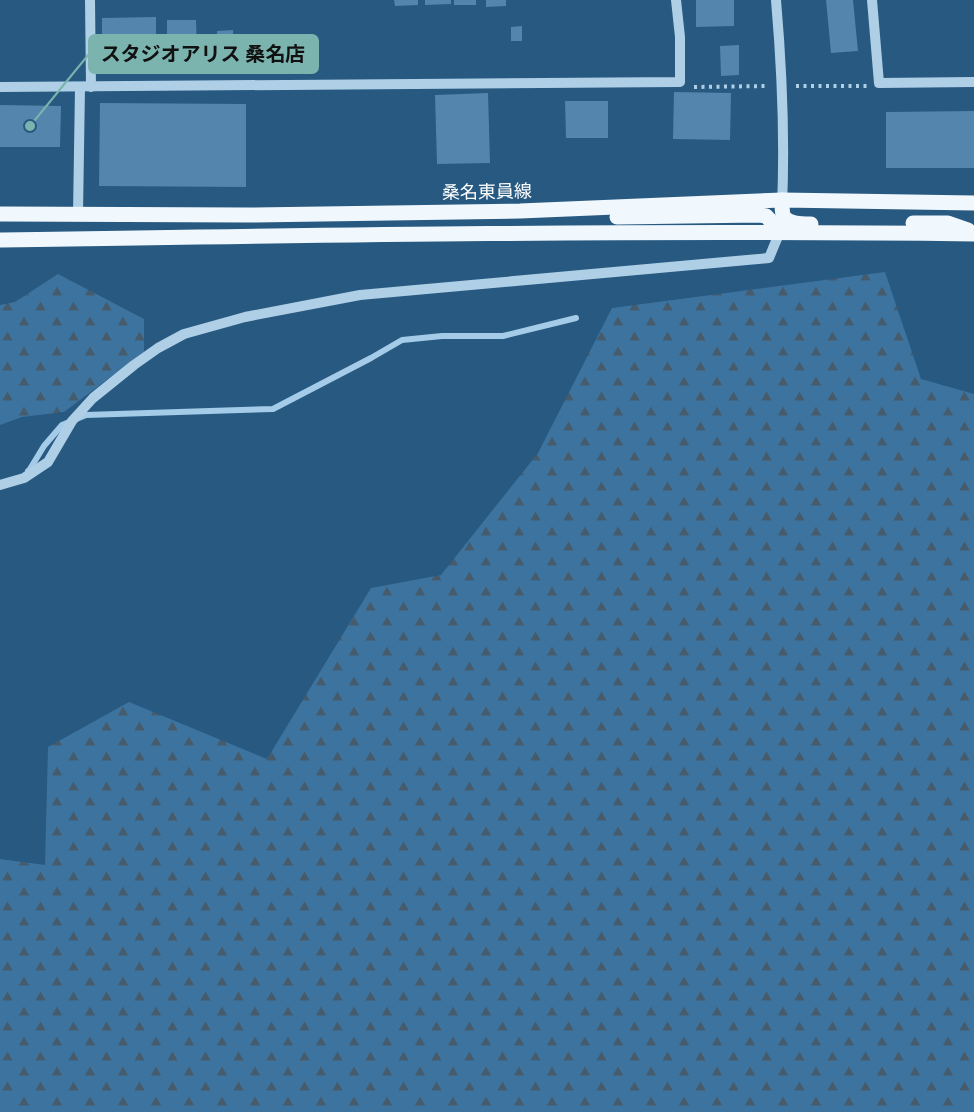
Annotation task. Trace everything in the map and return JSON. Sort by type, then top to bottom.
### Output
[{"type":"main road","name":"桑名東員線","points":[[0,214],[248,215],[520,211],[782,200],[974,203]]},
{"type":"main road","points":[[782,200],[783,215],[788,220],[799,224],[948,223],[974,233]]},
{"type":"main road","points":[[520,211],[576,218],[759,215],[766,216],[781,232]]},
{"type":"main road","points":[[0,240],[390,234],[974,233]]},
{"type":"street","points":[[78,214],[90,0]]},
{"type":"street","points":[[0,87],[680,82],[680,37],[676,0]]},
{"type":"street","points":[[0,485],[24,478],[48,462],[72,421],[93,398],[158,348],[184,334],[245,317],[360,295],[769,258],[781,232],[782,200],[782,95],[776,0]]},
{"type":"street","points":[[872,0],[879,83],[974,82]]},
{"type":"green space","points":[[885,272],[921,379],[974,394],[974,1112],[0,1112],[0,859],[45,865],[48,747],[129,702],[267,759],[371,588],[441,575],[538,453],[612,308]]},
{"type":"green space","points":[[58,274],[144,319],[144,352],[64,412],[22,417],[0,425],[0,305],[15,302]]},
{"type":"building","points":[[394,0],[418,0],[418,5],[395,6]]},
{"type":"building","points":[[425,0],[451,0],[451,4],[425,5]]},
{"type":"building","points":[[454,0],[476,0],[476,5],[454,5]]},
{"type":"building","points":[[486,0],[506,0],[506,6],[486,7]]},
{"type":"building","points":[[696,0],[734,0],[734,26],[696,27]]},
{"type":"building","points":[[826,0],[853,0],[858,51],[831,53]]},
{"type":"building","points":[[156,17],[156,56],[102,56],[102,18]]},
{"type":"building","points":[[167,20],[196,20],[197,51],[167,51]]},
{"type":"building","points":[[522,26],[522,41],[511,41],[511,27]]},
{"type":"building","points":[[233,30],[233,45],[217,45],[217,31]]},
{"type":"building","points":[[739,45],[739,75],[721,76],[720,46]]},
{"type":"building","points":[[674,92],[731,93],[730,140],[673,139]]},
{"type":"building","points":[[488,93],[490,163],[437,164],[435,95]]},
{"type":"building","points":[[565,101],[608,101],[608,138],[566,138]]},
{"type":"building","points":[[100,103],[246,104],[246,187],[99,186]]},
{"type":"building","points":[[0,105],[61,106],[60,147],[0,147]]},
{"type":"building","points":[[974,111],[974,168],[886,168],[886,112]]},
{"type":"waterway","points":[[28,471],[44,446],[62,425],[86,415],[273,409],[402,340],[442,336],[503,336],[576,318]]},
{"type":"place","name":"スタジオアリス 桑名店","points":[[30,126]]}]
